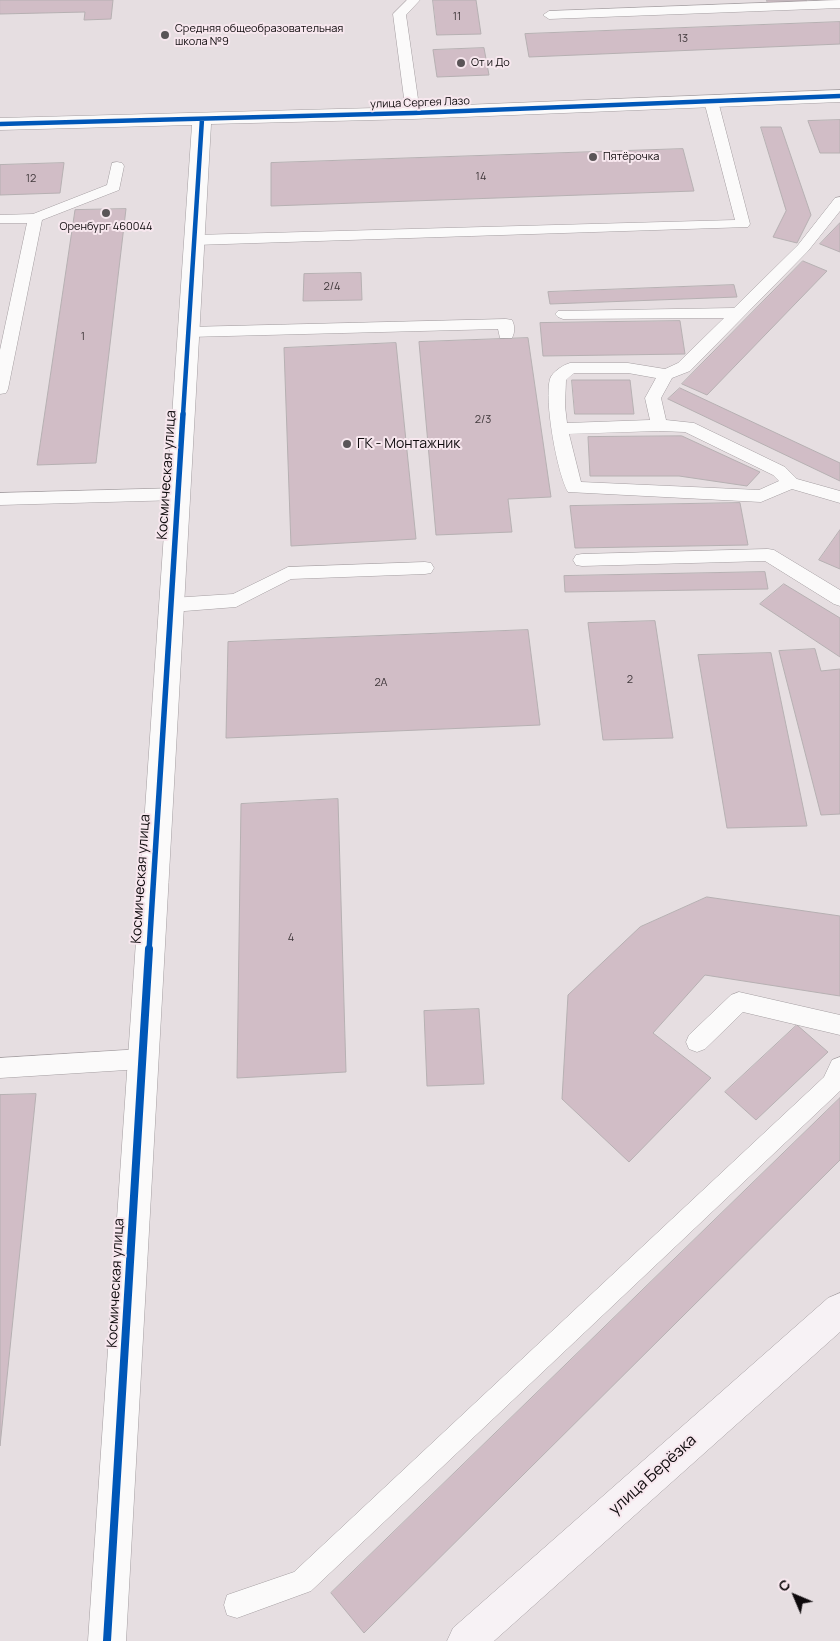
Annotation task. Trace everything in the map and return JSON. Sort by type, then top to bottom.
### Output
[{"type":"main road","name":"улица Берёзка","points":[[466,1641],[840,1310]]},
{"type":"street","name":"улица Сергея Лазо","points":[[0,124],[413,113],[840,96]]},
{"type":"street","name":"Космическая улица","points":[[107,1641],[202,119]]},
{"type":"lane","points":[[413,113],[399,14],[414,0]]},
{"type":"lane","points":[[549,15],[719,4],[840,4]]},
{"type":"lane","points":[[195,240],[743,224],[711,101]]},
{"type":"lane","points":[[0,219],[35,218],[114,186],[117,166]]},
{"type":"lane","points":[[791,483],[761,496],[574,488],[559,429],[556,393],[558,378],[570,368],[628,368],[666,374],[684,366],[803,248],[840,201]]},
{"type":"lane","points":[[0,389],[35,218]]},
{"type":"lane","points":[[563,314],[738,313]]},
{"type":"lane","points":[[189,332],[506,324],[506,334]]},
{"type":"lane","points":[[659,425],[653,398],[666,374]]},
{"type":"lane","points":[[559,429],[659,425],[688,427],[779,471],[791,483],[840,497]]},
{"type":"lane","points":[[0,499],[179,494]]},
{"type":"lane","points":[[582,560],[768,555],[840,599]]},
{"type":"lane","points":[[172,605],[236,600],[288,573],[425,568]]},
{"type":"lane","points":[[697,1042],[739,1002],[840,1025]]},
{"type":"lane","points":[[0,1068],[142,1059]]},
{"type":"lane","points":[[237,1604],[302,1582],[832,1084],[840,1067]]},
{"type":"building","points":[[0,0],[113,0],[111,19],[84,20],[85,12],[0,14]]},
{"type":"building","points":[[433,0],[476,0],[481,34],[437,35]]},
{"type":"building","points":[[767,0],[806,0],[807,3],[768,4]]},
{"type":"building","points":[[840,22],[840,44],[529,57],[525,34]]},
{"type":"building","name":"От и До","points":[[484,48],[489,75],[437,77],[433,50]]},
{"type":"building","points":[[840,120],[840,153],[820,153],[808,121]]},
{"type":"building","points":[[761,127],[781,127],[811,215],[797,243],[773,237],[786,211]]},
{"type":"building","points":[[683,149],[694,191],[271,206],[271,163]]},
{"type":"building","points":[[64,163],[60,193],[0,195],[0,165]]},
{"type":"building","points":[[126,209],[96,463],[37,465],[75,210]]},
{"type":"building","points":[[840,223],[840,252],[820,244]]},
{"type":"building","points":[[803,261],[827,271],[707,395],[682,384]]},
{"type":"building","points":[[361,273],[362,300],[303,301],[304,274]]},
{"type":"building","points":[[734,285],[737,297],[550,304],[548,292]]},
{"type":"building","points":[[680,321],[685,354],[543,356],[540,323]]},
{"type":"building","points":[[528,338],[551,497],[508,499],[512,532],[436,535],[419,342]]},
{"type":"building","name":"ГК - Монтажник","points":[[396,343],[416,539],[291,546],[284,348]]},
{"type":"building","points":[[572,380],[630,380],[634,414],[575,414]]},
{"type":"building","points":[[680,388],[840,463],[840,481],[668,399]]},
{"type":"building","points":[[682,436],[760,472],[747,486],[679,476],[590,476],[588,437]]},
{"type":"building","points":[[740,503],[748,545],[575,548],[570,506]]},
{"type":"building","points":[[840,530],[840,569],[819,560]]},
{"type":"building","points":[[765,572],[768,589],[565,592],[564,576]]},
{"type":"building","points":[[784,584],[840,618],[840,657],[760,604]]},
{"type":"building","points":[[655,621],[673,738],[603,740],[588,623]]},
{"type":"building","points":[[528,630],[540,725],[226,738],[228,642]]},
{"type":"building","points":[[815,649],[821,671],[840,669],[840,814],[821,815],[779,651]]},
{"type":"building","points":[[771,653],[807,826],[727,828],[698,655]]},
{"type":"building","points":[[338,799],[346,1072],[237,1078],[241,804]]},
{"type":"building","points":[[707,897],[840,916],[840,996],[705,975],[653,1033],[711,1078],[629,1162],[562,1099],[568,995],[640,927]]},
{"type":"building","points":[[479,1009],[484,1084],[427,1086],[424,1011]]},
{"type":"building","points":[[797,1025],[828,1052],[756,1120],[725,1092]]},
{"type":"building","points":[[36,1094],[0,1446],[0,1095]]},
{"type":"building","points":[[840,1098],[840,1160],[364,1633],[331,1593]]},
{"type":"cycle path","points":[[0,124],[413,113],[840,96]]},
{"type":"cycle path","points":[[107,1641],[202,119]]},
{"type":"place","name":"Средняя общеобразовательная школа №9","points":[[165,35]]},
{"type":"place","name":"От и До","points":[[461,63]]},
{"type":"place","name":"Пятёрочка","points":[[593,157]]},
{"type":"place","name":"Оренбург 460044","points":[[106,213]]},
{"type":"place","name":"ГК - Монтажник","points":[[347,444]]}]
